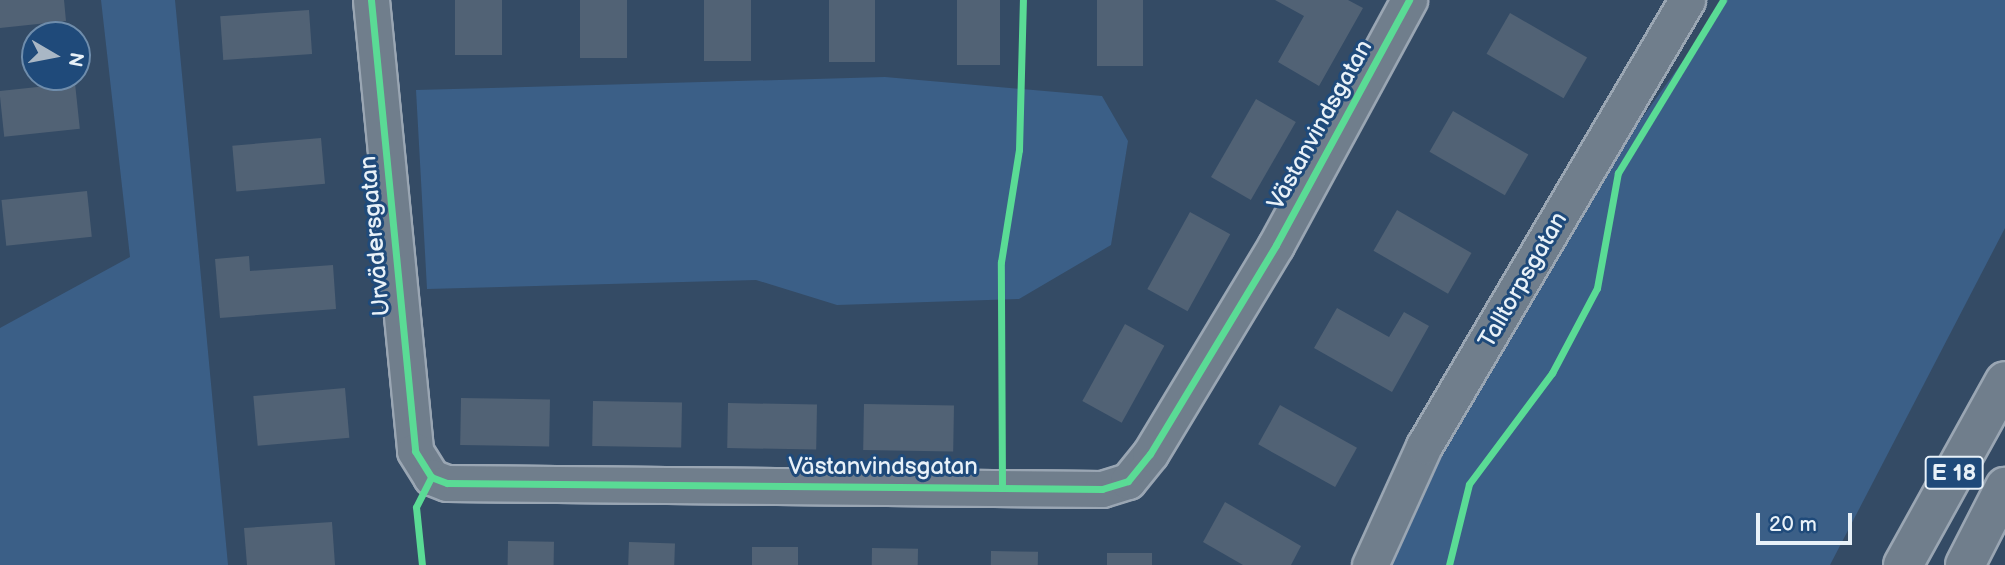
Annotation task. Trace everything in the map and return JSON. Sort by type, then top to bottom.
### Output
[{"type":"highway","name":"E 18","points":[[1903,565],[2005,381]]},
{"type":"highway","name":"E 18","points":[[1965,564],[2005,487]]},
{"type":"street","name":"Urvädersgatan","points":[[372,0],[421,467]]},
{"type":"street","name":"Västanvindsgatan","points":[[421,467],[447,483],[1102,489],[1128,481],[1150,454],[1276,245],[1409,0]]},
{"type":"street","name":"Talltorpsgatan","points":[[1370,565],[1424,446],[1686,0]]},
{"type":"shaded area","points":[[101,0],[175,0],[228,565],[0,565],[0,328],[130,257]]},
{"type":"shaded area","points":[[1727,0],[2005,0],[2005,228],[1830,565],[1388,565],[1449,441],[1611,161]]},
{"type":"shaded area","points":[[885,77],[1102,96],[1128,141],[1111,245],[1019,299],[837,305],[756,280],[427,289],[416,90]]},
{"type":"building","points":[[0,0],[64,0],[66,21],[21,21],[21,26],[0,28]]},
{"type":"building","points":[[455,0],[502,0],[502,55],[455,55]]},
{"type":"building","points":[[580,0],[627,0],[627,58],[580,58]]},
{"type":"building","points":[[704,0],[751,0],[751,61],[704,61]]},
{"type":"building","points":[[829,0],[875,0],[875,62],[829,62]]},
{"type":"building","points":[[957,0],[1000,0],[1000,65],[957,65]]},
{"type":"building","points":[[1097,0],[1143,0],[1143,66],[1097,66]]},
{"type":"building","points":[[1275,0],[1348,0],[1363,8],[1319,86],[1278,62],[1304,16]]},
{"type":"building","points":[[309,10],[312,54],[223,60],[220,16]]},
{"type":"building","points":[[1510,13],[1587,58],[1564,98],[1486,54]]},
{"type":"building","points":[[21,89],[21,91],[76,91],[80,129],[4,137],[0,91]]},
{"type":"building","points":[[1256,99],[1296,122],[1251,200],[1211,177]]},
{"type":"building","points":[[1453,111],[1528,154],[1505,195],[1430,152]]},
{"type":"building","points":[[321,138],[325,184],[236,192],[232,146]]},
{"type":"building","points":[[87,191],[92,237],[6,246],[1,200]]},
{"type":"building","points":[[1397,210],[1471,253],[1448,294],[1374,251]]},
{"type":"building","points":[[1190,212],[1230,234],[1188,311],[1147,289]]},
{"type":"building","points":[[249,256],[250,271],[333,265],[336,309],[220,318],[215,259]]},
{"type":"building","points":[[1337,308],[1389,337],[1404,312],[1429,326],[1392,392],[1314,348]]},
{"type":"building","points":[[1125,324],[1164,346],[1122,423],[1082,401]]},
{"type":"building","points":[[345,388],[349,438],[258,446],[253,396]]},
{"type":"building","points":[[461,398],[550,400],[549,447],[460,445]]},
{"type":"building","points":[[593,401],[682,403],[681,448],[592,446]]},
{"type":"building","points":[[728,403],[817,405],[816,450],[727,448]]},
{"type":"building","points":[[864,404],[954,406],[953,452],[863,450]]},
{"type":"building","points":[[1280,405],[1357,448],[1335,487],[1258,444]]},
{"type":"building","points":[[1225,502],[1301,546],[1291,565],[1243,565],[1203,542]]},
{"type":"building","points":[[332,522],[335,565],[247,565],[244,528]]},
{"type":"building","points":[[508,541],[554,542],[554,565],[508,565]]},
{"type":"building","points":[[629,542],[675,544],[674,565],[628,565]]},
{"type":"building","points":[[752,547],[798,547],[798,565],[752,565]]},
{"type":"building","points":[[872,548],[918,549],[918,565],[872,565]]},
{"type":"building","points":[[991,551],[1038,552],[1038,565],[991,565]]},
{"type":"building","points":[[1107,553],[1152,553],[1152,565],[1107,565]]},
{"type":"cycle path","points":[[371,0],[415,451],[431,477],[447,483],[1102,489],[1128,481],[1150,454],[1276,245],[1409,0]]},
{"type":"cycle path","points":[[1002,487],[1001,262],[1019,150],[1023,0]]},
{"type":"cycle path","points":[[1449,565],[1469,484],[1552,373],[1597,288],[1618,173],[1723,0]]},
{"type":"cycle path","points":[[422,565],[416,507],[431,477]]}]
